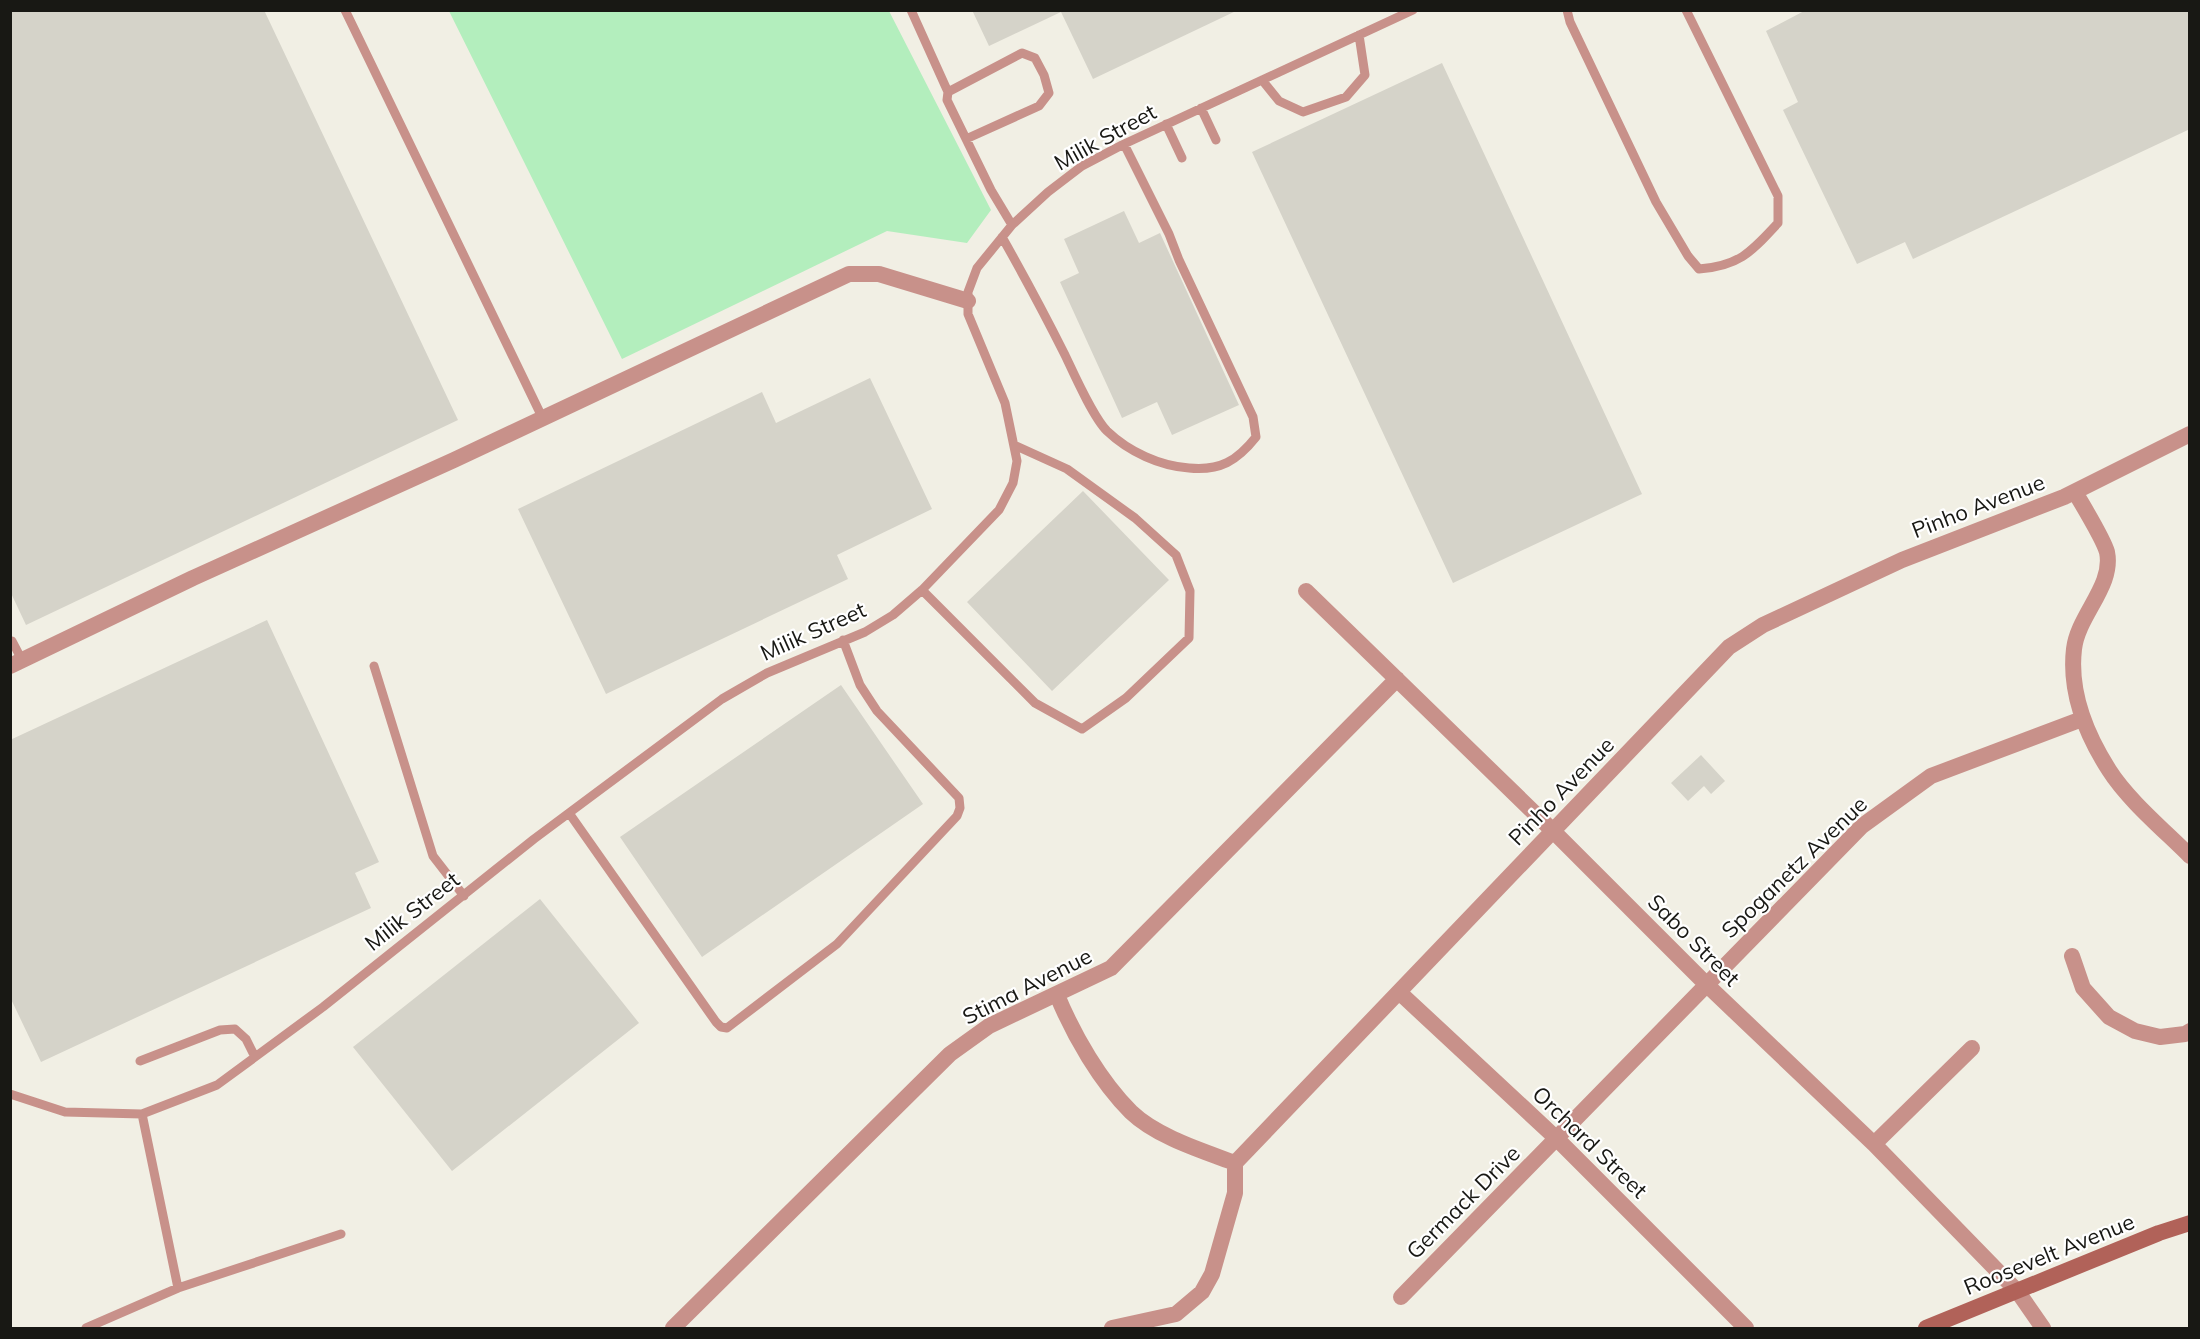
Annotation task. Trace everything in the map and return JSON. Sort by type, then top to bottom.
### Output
[{"type":"main road","name":"Roosevelt Avenue","points":[[1926,1329],[2167,1230],[2190,1223]]},
{"type":"street","points":[[16,663],[193,578],[543,419],[849,274],[879,274],[968,301]]},
{"type":"street","name":"Pinho Avenue","points":[[1235,1163],[1729,647],[1763,625],[1902,560],[2075,492],[2190,434]]},
{"type":"street","points":[[2075,492],[2107,551],[2108,574],[2079,628],[2074,648],[2074,690],[2082,718],[2109,770],[2126,791],[2190,856]]},
{"type":"street","name":"Sabo Street","points":[[1306,591],[1553,831],[1707,985],[1874,1144],[2019,1292],[2043,1329]]},
{"type":"street","name":"Stima Avenue","points":[[673,1329],[950,1054],[989,1026],[1111,968],[1397,679]]},
{"type":"street","name":"Spoganetz Avenue","points":[[1557,1138],[1862,826],[1931,776],[2082,718]]},
{"type":"street","points":[[2072,956],[2083,988],[2109,1017],[2136,1031],[2160,1036],[2184,1034],[2190,1031]]},
{"type":"street","name":"Orchard Street","points":[[1399,992],[1557,1138],[1746,1329]]},
{"type":"street","points":[[1057,995],[1070,1026],[1087,1054],[1132,1113],[1169,1137],[1235,1163],[1235,1193],[1212,1274],[1203,1292],[1176,1314],[1112,1329]]},
{"type":"street","points":[[1874,1144],[1972,1048]]},
{"type":"street","name":"Germack Drive","points":[[1401,1297],[1557,1138]]},
{"type":"lane","points":[[345,10],[543,419]]},
{"type":"lane","points":[[911,10],[948,92],[947,100],[991,190],[1012,225]]},
{"type":"lane","name":"Milik Street","points":[[10,1095],[65,1112],[142,1114],[217,1085],[323,1007],[569,813],[722,699],[767,672],[865,632],[893,615],[921,590],[999,510],[1013,483],[1017,461],[1005,403],[968,314],[968,292],[977,268],[1012,225],[1048,192],[1082,166],[1166,124],[1413,10]]},
{"type":"lane","points":[[1568,10],[1570,22],[1656,202],[1677,238],[1699,269],[1721,268],[1753,251],[1778,223],[1778,196],[1686,10]]},
{"type":"lane","points":[[1262,80],[1279,101],[1303,112],[1346,97],[1365,75],[1359,36]]},
{"type":"lane","points":[[948,92],[1022,53],[1035,58],[1044,75],[1048,93],[1039,106],[966,139]]},
{"type":"lane","points":[[1202,108],[1216,140]]},
{"type":"lane","points":[[1166,124],[1182,158]]},
{"type":"lane","points":[[1002,237],[1036,296],[1085,395],[1106,430],[1137,452],[1170,466],[1205,470],[1224,465],[1244,453],[1256,437],[1253,417],[1169,234],[1124,144]]},
{"type":"lane","points":[[921,590],[1035,703],[1082,729],[1126,698],[1189,638],[1190,591],[1176,555],[1135,518],[1067,469],[1014,445]]},
{"type":"lane","points":[[569,813],[716,1022],[721,1027],[727,1028],[837,944],[957,816],[960,808],[959,798],[878,711],[860,685],[843,640]]},
{"type":"lane","points":[[12,641],[16,663]]},
{"type":"lane","points":[[374,666],[433,856],[464,896]]},
{"type":"lane","points":[[140,1061],[220,1030],[235,1029],[246,1039],[255,1057]]},
{"type":"lane","points":[[142,1114],[178,1288]]},
{"type":"lane","points":[[86,1329],[178,1288],[341,1234]]},
{"type":"green space","points":[[449,11],[889,11],[991,210],[967,243],[887,231],[622,359]]},
{"type":"building","points":[[10,10],[264,10],[458,420],[26,625],[10,591]]},
{"type":"building","points":[[972,10],[1238,10],[1093,79],[1061,12],[989,46]]},
{"type":"building","points":[[1806,10],[2190,10],[2190,129],[1913,259],[1905,242],[1857,264],[1783,110],[1798,102],[1766,31]]},
{"type":"building","points":[[1442,63],[1642,494],[1453,583],[1252,152]]},
{"type":"building","points":[[1124,211],[1139,243],[1160,233],[1239,405],[1172,435],[1157,402],[1122,418],[1060,282],[1079,273],[1064,239]]},
{"type":"building","points":[[870,378],[932,509],[837,555],[848,579],[606,694],[518,509],[762,392],[776,423]]},
{"type":"building","points":[[1083,491],[1169,580],[1052,691],[967,602]]},
{"type":"building","points":[[267,620],[379,862],[355,873],[371,908],[41,1062],[10,997],[10,740]]},
{"type":"building","points":[[841,685],[923,804],[702,957],[620,837]]},
{"type":"building","points":[[1701,755],[1725,781],[1711,794],[1704,786],[1688,801],[1671,783]]},
{"type":"building","points":[[540,899],[639,1023],[452,1171],[353,1047]]}]
